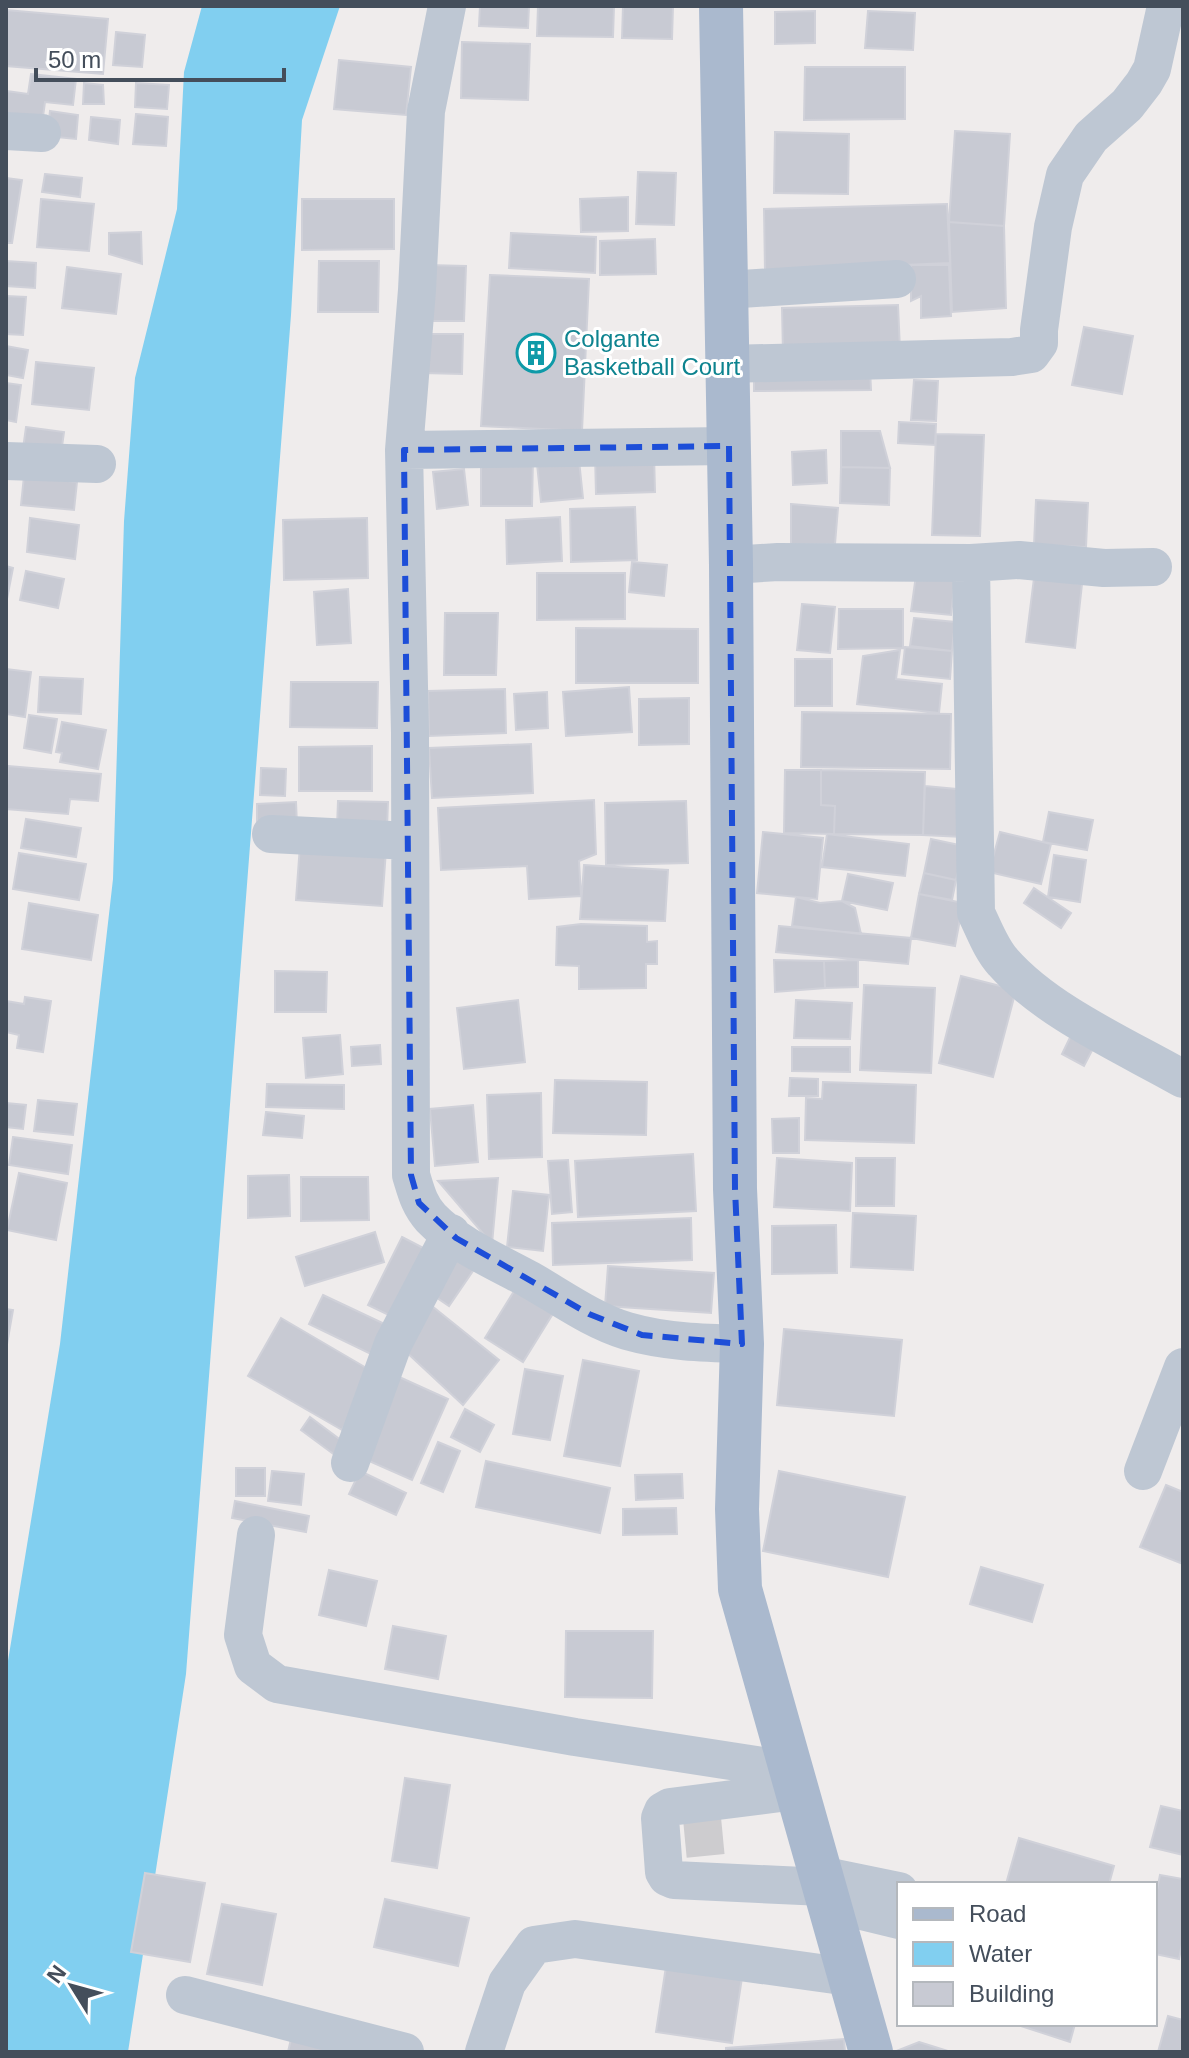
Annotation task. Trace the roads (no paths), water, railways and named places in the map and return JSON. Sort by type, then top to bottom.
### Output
[{"type":"main road","points":[[721,6],[731,565],[735,1189],[742,1344],[737,1509],[740,1589],[871,2052]]},
{"type":"street","points":[[447,6],[426,111],[417,290],[404,450],[411,1175],[419,1203],[432,1219],[451,1233],[623,1330],[689,1343],[742,1344]]},
{"type":"street","points":[[727,364],[1031,354],[1039,343],[1053,227],[1065,175],[1091,137],[1127,105],[1144,83],[1152,69],[1166,6]]},
{"type":"street","points":[[726,290],[897,279]]},
{"type":"street","points":[[404,450],[729,446]]},
{"type":"street","points":[[6,461],[97,464]]},
{"type":"street","points":[[731,565],[823,561],[971,563],[1019,560],[1104,568],[1153,567]]},
{"type":"street","points":[[971,563],[976,913],[1001,960],[1030,989],[1183,1079]]},
{"type":"street","points":[[271,834],[410,841]]},
{"type":"street","points":[[350,1463],[393,1344],[451,1233]]},
{"type":"street","points":[[1143,1471],[1183,1367]]},
{"type":"street","points":[[256,1535],[243,1635],[253,1666],[277,1684],[575,1737],[793,1780]]},
{"type":"street","points":[[793,1780],[701,1811],[670,1807],[663,1811],[660,1818],[667,1877],[674,1880],[707,1870],[825,1888],[897,1891]]},
{"type":"street","points":[[825,1888],[897,1919]]},
{"type":"street","points":[[484,2052],[507,1983],[534,1945],[575,1939],[849,1977]]},
{"type":"street","points":[[185,1995],[405,2052]]},
{"type":"water","points":[[202,6],[340,6],[302,120],[291,315],[186,1674],[128,2052],[6,2052],[6,1673],[60,1344],[113,879],[124,521],[135,378],[177,209],[184,72]]},
{"type":"tunnel","points":[[702,1818],[706,1860]]},
{"type":"place","name":"Colgante Basketball Court","points":[[536,353]]}]
